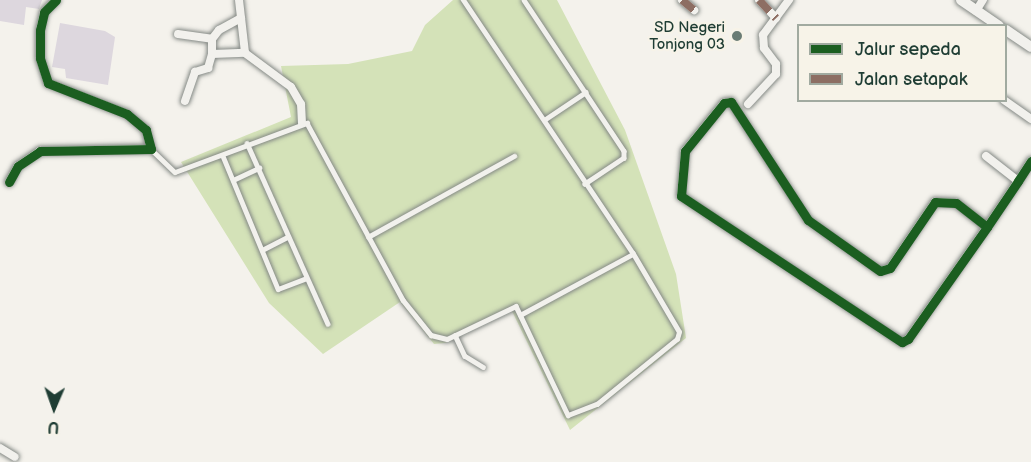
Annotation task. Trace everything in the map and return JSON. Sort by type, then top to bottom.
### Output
[{"type":"street","points":[[9,182],[18,166],[40,151],[152,149],[146,130],[127,114],[48,83],[40,58],[40,30],[44,12],[56,0]]},
{"type":"street","points":[[239,0],[245,53]]},
{"type":"street","points":[[682,0],[694,10]]},
{"type":"street","points":[[759,0],[776,18]]},
{"type":"street","points":[[748,104],[776,74],[776,64],[762,42],[789,0]]},
{"type":"street","points":[[961,0],[996,24]]},
{"type":"street","points":[[976,11],[983,0]]},
{"type":"street","points":[[185,101],[195,72],[208,68],[212,54],[212,39],[225,25],[241,18]]},
{"type":"street","points":[[1007,31],[1031,47]]},
{"type":"street","points":[[178,34],[212,39]]},
{"type":"street","points":[[212,54],[245,53],[291,87],[302,104],[302,123]]},
{"type":"street","points":[[987,226],[956,203],[939,200],[928,207],[890,268],[880,271],[808,220],[732,102],[724,103],[685,151],[681,196],[899,342],[908,339],[987,226],[1031,161]]},
{"type":"street","points":[[1007,102],[1031,119]]},
{"type":"street","points":[[986,156],[1018,181]]},
{"type":"street","points":[[0,448],[15,457]]},
{"type":"lane","points":[[152,149],[174,172],[222,156],[247,143],[302,123],[311,128],[404,300],[431,335],[447,339],[509,306],[516,306],[568,415],[597,404],[679,334],[633,254],[463,0]]},
{"type":"lane","points":[[524,0],[625,154],[585,184]]},
{"type":"lane","points":[[544,120],[586,92]]},
{"type":"lane","points":[[247,143],[328,324]]},
{"type":"lane","points":[[222,156],[278,289],[306,278]]},
{"type":"lane","points":[[368,237],[514,156]]},
{"type":"lane","points":[[233,180],[259,168]]},
{"type":"lane","points":[[261,250],[288,237]]},
{"type":"lane","points":[[520,315],[633,254]]},
{"type":"lane","points":[[455,335],[465,356],[483,367]]},
{"type":"green space","points":[[453,0],[557,0],[625,130],[676,274],[686,338],[570,430],[511,309],[445,343],[434,344],[400,302],[323,354],[269,303],[181,162],[291,117],[281,66],[348,64],[412,51],[425,25]]},
{"type":"building","points":[[0,0],[42,0],[39,9],[26,7],[24,25],[0,21]]},
{"type":"building","points":[[60,23],[105,31],[115,37],[108,85],[66,78],[65,69],[52,67]]},
{"type":"marked path","points":[[682,0],[694,10]]},
{"type":"marked path","points":[[759,0],[776,18]]},
{"type":"cycle path","points":[[9,182],[18,166],[40,151],[151,149],[146,130],[127,114],[48,83],[40,58],[40,30],[44,12],[56,0]]},
{"type":"cycle path","points":[[987,227],[956,203],[935,202],[890,268],[880,271],[808,220],[731,102],[724,103],[685,151],[681,196],[902,342],[908,339],[987,227],[1031,161]]},
{"type":"place","name":"SD Negeri Tonjong 03","points":[[737,36]]}]
